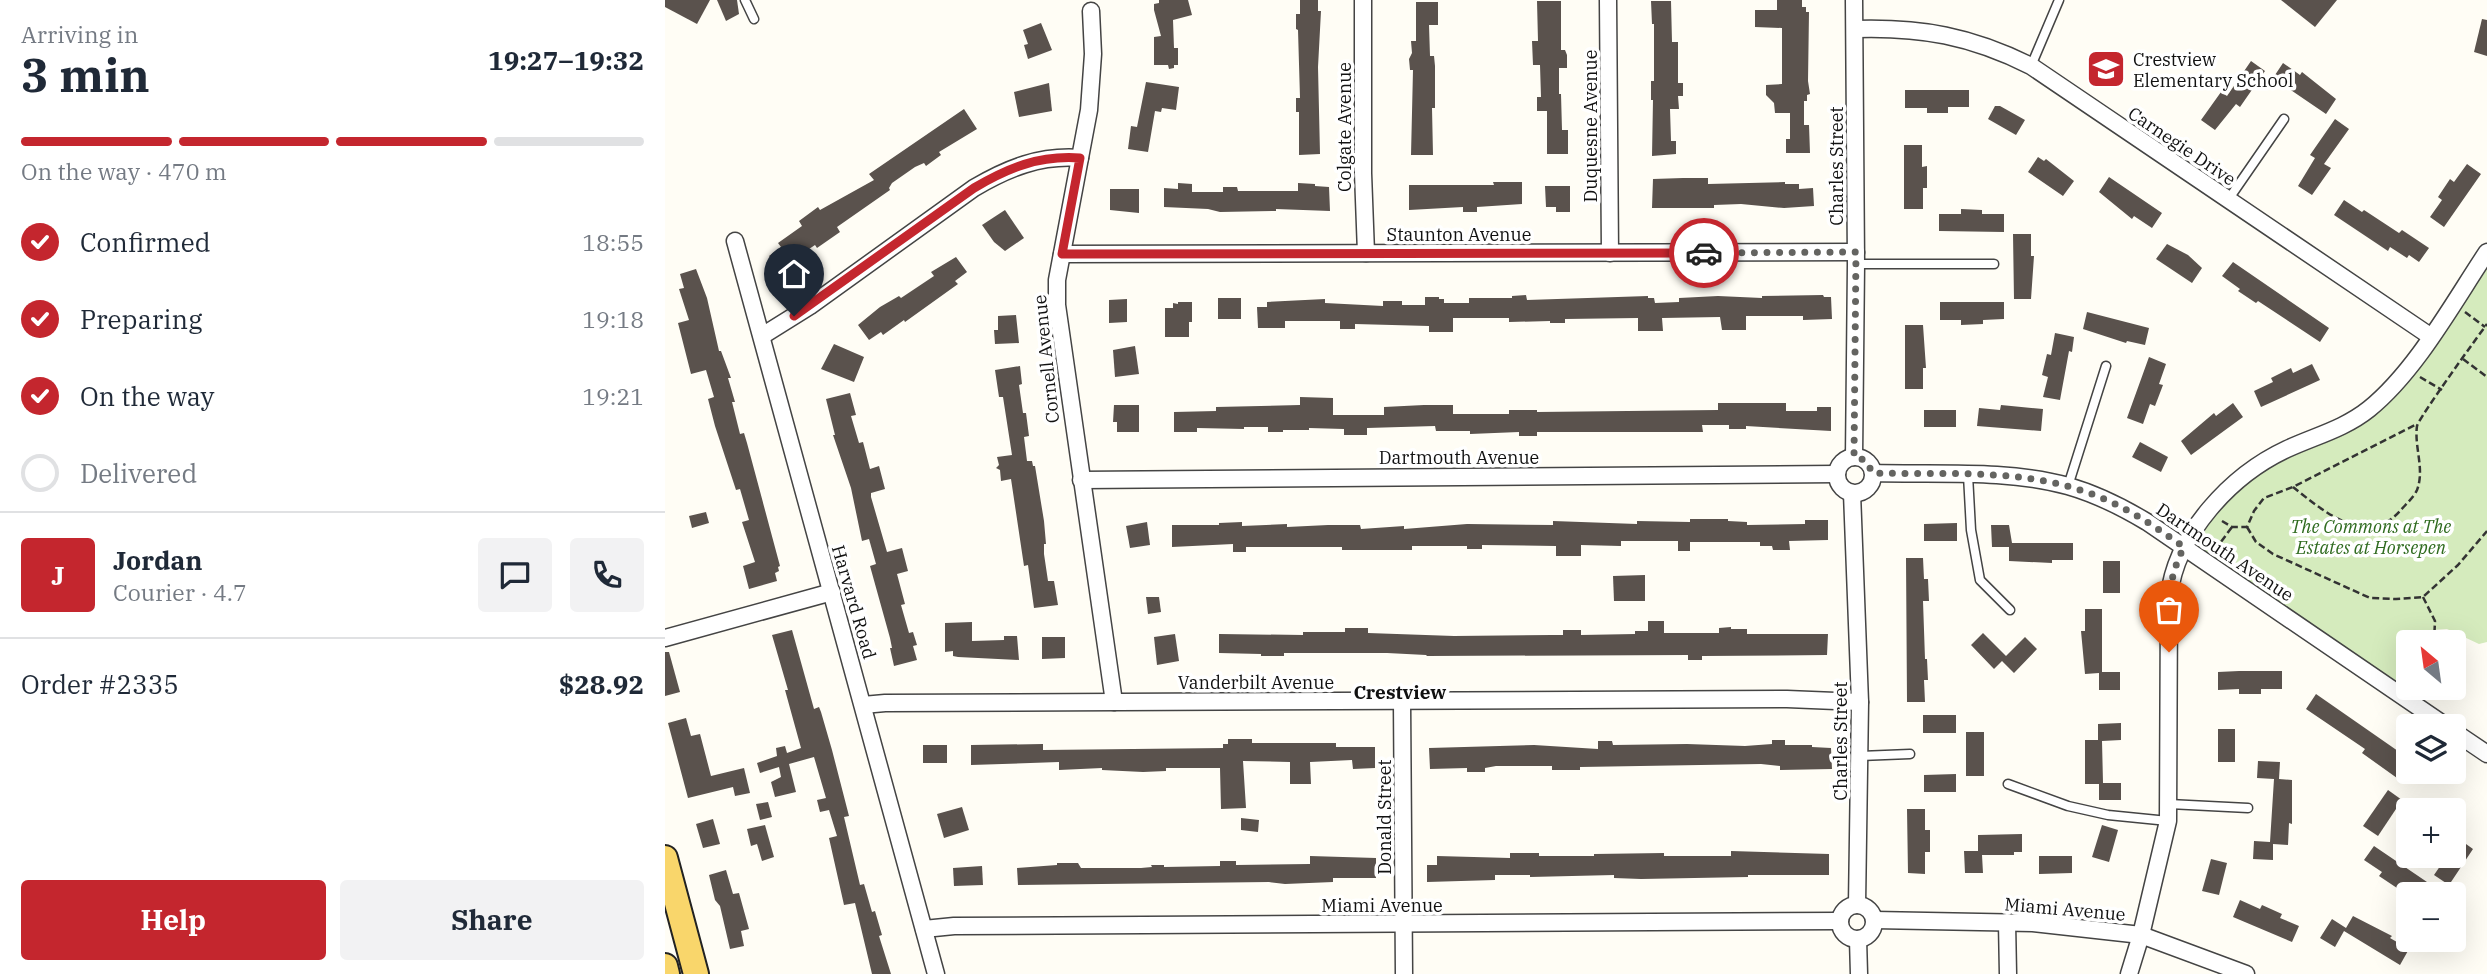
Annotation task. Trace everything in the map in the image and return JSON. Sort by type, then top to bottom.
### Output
[{"type":"main road","points":[[665,858],[696,974]]},
{"type":"main road","points":[[665,966],[667,974]]},
{"type":"street","name":"Colgate Avenue","points":[[1363,0],[1366,253]]},
{"type":"street","name":"Duquesne Avenue","points":[[1608,0],[1610,253]]},
{"type":"street","name":"Charles Street","points":[[1854,0],[1854,457]]},
{"type":"street","name":"Cornell Avenue","points":[[1091,11],[1092,81],[1057,280],[1058,316],[1114,702]]},
{"type":"street","name":"Carnegie Drive","points":[[1854,29],[1912,29],[1952,35],[1977,42],[2031,66],[2430,337]]},
{"type":"street","points":[[762,336],[810,306],[974,188],[999,173],[1045,158],[1080,158]]},
{"type":"street","name":"Harvard Road","points":[[735,240],[936,974]]},
{"type":"street","points":[[2129,974],[2141,935],[2169,812],[2169,596],[2173,568],[2184,547],[2209,512],[2234,483],[2260,463],[2350,422],[2368,410],[2407,370],[2487,252]]},
{"type":"street","name":"Staunton Avenue","points":[[1062,254],[1610,253],[1856,258]]},
{"type":"street","points":[[1854,457],[1865,460],[1873,473],[1867,488],[1852,493],[1842,489],[1837,474],[1840,464],[1854,457]]},
{"type":"street","name":"Dartmouth Avenue","points":[[1873,473],[2026,478],[2068,486],[2121,507],[2428,714]]},
{"type":"street","name":"Dartmouth Avenue","points":[[1081,480],[1837,474]]},
{"type":"street","name":"Charles Street","points":[[1852,493],[1860,702],[1857,905]]},
{"type":"street","points":[[665,638],[832,592]]},
{"type":"street","name":"Vanderbilt Avenue","points":[[863,705],[1787,699],[1860,702]]},
{"type":"street","name":"Donald Street","points":[[1402,701],[1403,974]]},
{"type":"street","points":[[2466,740],[2487,754]]},
{"type":"street","points":[[1857,905],[1870,911],[1874,920],[1872,931],[1858,939],[1843,932],[1840,921],[1848,908],[1857,905]]},
{"type":"street","name":"Miami Avenue","points":[[1874,920],[2007,922],[2141,935],[2246,974]]},
{"type":"street","name":"Miami Avenue","points":[[924,929],[954,926],[1840,921]]},
{"type":"street","points":[[2007,922],[2008,974]]},
{"type":"street","points":[[1858,939],[1859,974]]},
{"type":"lane","points":[[745,0],[754,19]]},
{"type":"lane","points":[[2031,66],[2059,1]]},
{"type":"lane","points":[[2228,201],[2284,119]]},
{"type":"lane","points":[[1856,258],[1994,264]]},
{"type":"lane","points":[[2068,486],[2106,366]]},
{"type":"lane","points":[[1968,475],[1971,530],[1980,580],[2010,610]]},
{"type":"lane","points":[[1860,756],[1910,754]]},
{"type":"lane","points":[[2008,784],[2069,806],[2108,816],[2199,807],[2248,808]]},
{"type":"path","points":[[2247,527],[2264,498],[2293,487],[2417,424],[2486,326],[2452,303]]},
{"type":"path","points":[[2463,359],[2487,377]]},
{"type":"path","points":[[2407,370],[2442,390]]},
{"type":"path","points":[[2293,487],[2341,522],[2364,527],[2378,525],[2393,518],[2417,492],[2420,461],[2417,424]]},
{"type":"path","points":[[2209,512],[2232,527],[2247,527]]},
{"type":"path","points":[[2206,562],[2232,527]]},
{"type":"path","points":[[2247,527],[2256,542],[2273,554],[2370,598],[2423,597],[2458,565],[2487,531]]},
{"type":"path","points":[[2423,597],[2435,621],[2435,630]]},
{"type":"green space","name":"The Commons at The Estates at Horsepen","points":[[2487,253],[2487,642],[2479,644],[2466,638],[2466,630],[2396,630],[2396,680],[2391,687],[2185,545],[2226,492],[2380,399]]},
{"type":"building","points":[[665,0],[710,0],[697,24],[665,7]]},
{"type":"building","points":[[717,0],[737,0],[739,14],[726,21]]},
{"type":"building","points":[[1159,0],[1188,0],[1192,15],[1173,20],[1178,65],[1169,69],[1168,65],[1154,65],[1154,37],[1161,36],[1154,10],[1154,4],[1159,3]]},
{"type":"building","points":[[1300,0],[1318,0],[1318,11],[1321,11],[1318,67],[1320,154],[1299,155],[1299,112],[1296,112],[1296,98],[1300,98],[1296,14],[1300,14]]},
{"type":"building","points":[[1777,0],[1802,0],[1802,7],[1806,7],[1806,12],[1809,12],[1810,94],[1807,95],[1807,101],[1804,101],[1804,125],[1809,125],[1810,153],[1786,153],[1786,139],[1790,139],[1790,113],[1775,113],[1774,103],[1766,95],[1766,85],[1782,84],[1782,28],[1755,27],[1755,10],[1777,10]]},
{"type":"building","points":[[2281,0],[2337,0],[2315,27]]},
{"type":"building","points":[[1537,1],[1561,1],[1561,50],[1565,50],[1567,55],[1567,68],[1559,68],[1559,94],[1562,130],[1568,130],[1568,154],[1547,154],[1547,111],[1537,111],[1537,97],[1541,97],[1540,65],[1533,65],[1532,41],[1538,41]]},
{"type":"building","points":[[1651,1],[1671,1],[1672,42],[1678,42],[1678,83],[1683,83],[1683,96],[1678,96],[1679,109],[1670,109],[1671,141],[1676,141],[1676,154],[1652,156],[1651,81],[1654,81],[1654,24]]},
{"type":"building","points":[[1416,2],[1438,2],[1438,25],[1429,25],[1430,56],[1434,56],[1435,66],[1433,155],[1411,155],[1413,70],[1410,70],[1409,59],[1412,53],[1411,41],[1416,41]]},
{"type":"building","points":[[2482,19],[2487,20],[2487,56],[2474,52]]},
{"type":"building","points":[[1041,23],[1052,50],[1028,59],[1024,45],[1028,44],[1023,30]]},
{"type":"building","points":[[2251,61],[2265,71],[2240,107],[2236,104],[2215,130],[2201,120],[2221,92],[2227,96]]},
{"type":"building","points":[[2283,63],[2300,75],[2302,72],[2336,99],[2326,114],[2273,78]]},
{"type":"building","points":[[1146,82],[1179,87],[1176,110],[1162,108],[1161,112],[1155,111],[1148,152],[1128,149],[1131,126],[1137,127]]},
{"type":"building","points":[[1049,83],[1052,111],[1019,117],[1014,92]]},
{"type":"building","points":[[1905,90],[1969,90],[1969,107],[1948,107],[1948,113],[1927,113],[1927,108],[1905,108]]},
{"type":"building","points":[[1995,106],[2000,106],[2025,120],[2016,135],[1988,119]]},
{"type":"building","points":[[964,109],[977,129],[939,152],[941,155],[926,166],[924,163],[915,167],[892,183],[890,190],[837,227],[840,232],[779,269],[769,256],[781,247],[778,243],[802,226],[799,221],[818,207],[820,210],[874,180],[869,174]]},
{"type":"building","points":[[2335,119],[2349,129],[2324,164],[2331,168],[2312,195],[2298,186],[2315,158],[2310,155]]},
{"type":"building","points":[[1904,145],[1922,145],[1922,167],[1927,166],[1923,209],[1904,209]]},
{"type":"building","points":[[2038,157],[2044,161],[2046,159],[2074,181],[2063,196],[2028,172]]},
{"type":"building","points":[[2467,164],[2481,174],[2444,227],[2430,217],[2442,200],[2438,197],[2450,179],[2454,182]]},
{"type":"building","points":[[2109,177],[2162,213],[2152,228],[2134,216],[2132,219],[2099,192]]},
{"type":"building","points":[[1708,178],[1708,184],[1799,184],[1799,189],[1813,188],[1814,206],[1784,208],[1741,204],[1714,205],[1714,208],[1652,208],[1653,179]]},
{"type":"building","points":[[1493,182],[1522,182],[1522,204],[1477,207],[1477,212],[1463,212],[1463,207],[1409,210],[1409,185],[1494,185]]},
{"type":"building","points":[[1178,183],[1192,184],[1192,192],[1223,192],[1223,187],[1237,187],[1238,191],[1298,191],[1298,183],[1315,184],[1329,187],[1330,211],[1276,209],[1220,212],[1164,207],[1164,188],[1178,189]]},
{"type":"building","points":[[1545,186],[1570,186],[1570,212],[1556,212],[1556,207],[1546,207]]},
{"type":"building","points":[[1110,189],[1139,189],[1139,213],[1110,210]]},
{"type":"building","points":[[2344,200],[2399,233],[2402,230],[2429,248],[2419,262],[2390,247],[2388,251],[2334,215]]},
{"type":"building","points":[[1961,209],[1982,210],[1982,214],[2004,214],[2004,232],[1939,231],[1939,214],[1961,214]]},
{"type":"building","points":[[1005,210],[1024,238],[1005,251],[994,242],[982,225]]},
{"type":"building","points":[[2013,234],[2031,234],[2031,256],[2034,256],[2031,299],[2014,299]]},
{"type":"building","points":[[2167,244],[2188,255],[2202,268],[2192,283],[2156,259]]},
{"type":"building","points":[[956,257],[967,272],[955,281],[958,284],[905,322],[904,320],[883,335],[881,332],[869,340],[858,325],[880,307],[899,296],[901,298],[934,276],[931,272]]},
{"type":"building","points":[[2233,262],[2329,328],[2320,342],[2238,291],[2240,289],[2222,276]]},
{"type":"building","points":[[696,269],[707,298],[719,351],[731,378],[728,378],[740,434],[744,433],[780,566],[775,573],[777,581],[749,589],[743,566],[755,562],[742,522],[749,520],[715,426],[708,399],[714,397],[706,370],[691,374],[678,323],[689,320],[679,289],[684,288],[680,274]]},
{"type":"building","points":[[1526,295],[1527,300],[1648,296],[1654,298],[1655,303],[1679,302],[1679,298],[1718,296],[1762,298],[1823,295],[1831,297],[1832,319],[1746,316],[1746,330],[1722,330],[1720,317],[1662,318],[1663,331],[1638,331],[1638,318],[1565,319],[1565,323],[1550,323],[1509,322],[1509,318],[1453,318],[1453,332],[1429,332],[1429,326],[1355,324],[1355,329],[1340,329],[1340,321],[1285,321],[1285,328],[1258,328],[1257,307],[1267,307],[1267,302],[1325,299],[1325,303],[1383,306],[1383,301],[1402,301],[1402,305],[1425,305],[1425,297],[1439,297],[1444,299],[1444,303],[1469,303],[1469,298],[1512,298]]},
{"type":"building","points":[[1218,298],[1241,298],[1241,319],[1218,319]]},
{"type":"building","points":[[1127,299],[1127,322],[1109,323],[1109,300]]},
{"type":"building","points":[[1192,302],[1189,337],[1165,337],[1165,308],[1173,308],[1173,303]]},
{"type":"building","points":[[1940,302],[2004,302],[2004,319],[1961,325],[1961,320],[1940,320]]},
{"type":"building","points":[[2087,312],[2149,328],[2145,345],[2126,343],[2083,329]]},
{"type":"building","points":[[1016,315],[1019,343],[995,344],[994,330],[998,330],[998,316]]},
{"type":"building","points":[[1905,325],[1923,325],[1926,368],[1923,368],[1923,389],[1905,389]]},
{"type":"building","points":[[2055,333],[2074,337],[2060,400],[2043,397],[2048,377],[2042,375],[2047,354],[2051,355]]},
{"type":"building","points":[[834,344],[864,357],[854,382],[821,369]]},
{"type":"building","points":[[1135,346],[1139,374],[1115,377],[1113,350]]},
{"type":"building","points":[[2149,357],[2166,364],[2159,384],[2163,385],[2155,406],[2150,404],[2143,424],[2127,418]]},
{"type":"building","points":[[2312,364],[2320,380],[2261,407],[2254,391],[2273,382],[2271,378],[2291,368],[2293,373]]},
{"type":"building","points":[[1020,366],[1022,384],[1019,385],[1029,436],[1024,437],[1027,461],[1032,461],[1035,466],[1044,521],[1044,554],[1048,581],[1054,581],[1058,605],[1034,608],[1028,565],[1024,566],[1011,479],[1001,481],[1000,470],[996,468],[999,465],[997,457],[1012,455],[1003,397],[999,397],[995,370]]},
{"type":"building","points":[[850,393],[856,415],[851,416],[859,443],[863,442],[870,469],[879,466],[885,489],[871,493],[871,497],[887,552],[902,548],[908,571],[897,574],[905,604],[901,605],[909,633],[913,632],[917,645],[913,646],[917,660],[894,666],[890,638],[870,566],[876,564],[869,539],[862,541],[851,488],[833,435],[826,399]]},
{"type":"building","points":[[1300,397],[1333,398],[1333,415],[1384,415],[1384,407],[1424,405],[1453,405],[1453,414],[1509,414],[1509,410],[1718,410],[1718,403],[1786,403],[1786,411],[1817,411],[1817,407],[1831,407],[1831,431],[1746,426],[1746,429],[1729,429],[1729,425],[1702,425],[1703,432],[1537,432],[1537,436],[1519,436],[1519,432],[1470,434],[1470,431],[1436,431],[1435,426],[1367,428],[1367,435],[1344,435],[1344,429],[1309,428],[1268,432],[1268,427],[1197,428],[1197,432],[1174,432],[1174,412],[1216,411],[1216,407],[1300,405]]},
{"type":"building","points":[[2233,403],[2243,417],[2191,455],[2181,441],[2214,413],[2216,416]]},
{"type":"building","points":[[1114,405],[1139,405],[1139,432],[1117,432],[1117,422],[1113,422]]},
{"type":"building","points":[[2001,405],[2043,409],[2041,431],[1977,426],[1979,408],[2000,410]]},
{"type":"building","points":[[1924,410],[1956,410],[1956,427],[1924,427]]},
{"type":"building","points":[[2140,442],[2168,457],[2161,472],[2132,457]]},
{"type":"building","points":[[706,512],[709,523],[692,528],[689,516]]},
{"type":"building","points":[[1690,519],[1728,519],[1747,522],[1747,525],[1805,524],[1805,520],[1828,520],[1828,540],[1789,541],[1790,550],[1773,550],[1772,546],[1760,546],[1760,542],[1690,542],[1690,551],[1678,551],[1678,541],[1621,541],[1621,546],[1581,545],[1581,556],[1556,556],[1556,546],[1482,545],[1482,549],[1467,549],[1467,546],[1412,546],[1412,550],[1246,547],[1246,552],[1233,552],[1233,544],[1172,547],[1172,525],[1242,522],[1242,526],[1360,525],[1361,529],[1404,526],[1404,529],[1467,524],[1553,525],[1553,521],[1637,524],[1637,521],[1690,522]]},
{"type":"building","points":[[1147,522],[1150,545],[1130,548],[1126,526]]},
{"type":"building","points":[[1957,523],[1957,541],[1924,541],[1924,524]]},
{"type":"building","points":[[1991,525],[2009,525],[2012,543],[2073,543],[2073,560],[2052,560],[2052,563],[2009,561],[2009,547],[1992,547]]},
{"type":"building","points":[[1906,558],[1923,558],[1924,579],[1928,579],[1929,601],[1923,601],[1928,680],[1924,680],[1925,702],[1907,702]]},
{"type":"building","points":[[2103,561],[2120,561],[2120,593],[2103,593]]},
{"type":"building","points":[[1645,575],[1645,601],[1614,601],[1613,576]]},
{"type":"building","points":[[1146,597],[1159,597],[1161,612],[1148,614]]},
{"type":"building","points":[[2085,609],[2102,609],[2102,672],[2120,672],[2120,690],[2099,690],[2099,673],[2085,674],[2081,631],[2085,631]]},
{"type":"building","points":[[1648,621],[1664,621],[1664,633],[1719,633],[1719,628],[1731,627],[1747,629],[1747,634],[1828,634],[1827,655],[1702,656],[1702,660],[1688,660],[1688,655],[1427,656],[1387,653],[1284,653],[1284,656],[1261,656],[1219,653],[1219,634],[1303,635],[1303,632],[1345,632],[1345,628],[1368,628],[1368,633],[1454,636],[1563,635],[1563,630],[1581,630],[1581,635],[1635,634],[1635,631],[1648,631]]},
{"type":"building","points":[[972,622],[972,641],[1004,640],[1004,636],[1017,636],[1019,660],[958,657],[953,656],[953,651],[945,652],[945,623]]},
{"type":"building","points":[[792,630],[814,709],[819,707],[832,750],[849,816],[844,817],[860,885],[864,884],[872,912],[875,911],[882,935],[879,936],[891,974],[872,974],[855,903],[844,905],[829,838],[837,836],[829,810],[820,812],[817,800],[826,798],[814,757],[789,764],[796,792],[775,797],[771,782],[781,777],[779,767],[760,773],[757,763],[777,756],[776,748],[785,746],[787,753],[801,748],[772,635]]},
{"type":"building","points":[[1983,633],[2006,656],[2025,637],[2037,649],[2014,673],[2002,661],[1994,669],[1971,645]]},
{"type":"building","points":[[1175,634],[1179,661],[1157,665],[1154,637]]},
{"type":"building","points":[[1042,637],[1065,637],[1065,658],[1042,659]]},
{"type":"building","points":[[665,652],[669,652],[680,692],[665,696]]},
{"type":"building","points":[[2282,671],[2282,689],[2261,689],[2261,694],[2239,694],[2239,689],[2218,690],[2218,672]]},
{"type":"building","points":[[2316,694],[2396,750],[2396,777],[2362,753],[2365,749],[2306,709]]},
{"type":"building","points":[[1923,715],[1956,715],[1956,733],[1923,733]]},
{"type":"building","points":[[686,718],[691,736],[700,734],[711,776],[744,768],[750,793],[735,796],[733,787],[688,798],[668,723]]},
{"type":"building","points":[[2121,723],[2121,740],[2102,741],[2103,783],[2121,783],[2121,800],[2099,800],[2099,784],[2085,784],[2085,740],[2098,740],[2098,724]]},
{"type":"building","points":[[2218,729],[2235,729],[2235,762],[2218,762]]},
{"type":"building","points":[[1966,732],[1984,732],[1984,776],[1966,776]]},
{"type":"building","points":[[1228,739],[1252,739],[1252,743],[1336,743],[1336,747],[1375,747],[1375,768],[1353,769],[1352,760],[1310,762],[1311,784],[1290,784],[1290,762],[1243,761],[1246,808],[1221,809],[1220,768],[1166,768],[1166,771],[1143,772],[1102,768],[1059,770],[1059,762],[971,765],[971,745],[1043,744],[1043,750],[1223,748],[1223,744],[1228,744]]},
{"type":"building","points":[[1772,740],[1785,740],[1785,745],[1831,748],[1832,769],[1780,770],[1780,766],[1761,764],[1580,767],[1580,770],[1552,770],[1552,766],[1496,766],[1485,768],[1485,772],[1467,772],[1467,768],[1430,769],[1429,748],[1534,745],[1598,749],[1598,741],[1612,741],[1613,745],[1745,746],[1772,744]]},
{"type":"building","points":[[923,745],[947,745],[947,763],[923,763]]},
{"type":"building","points":[[2258,761],[2280,762],[2279,779],[2292,780],[2292,824],[2289,823],[2288,845],[2273,844],[2273,860],[2253,859],[2254,841],[2270,842],[2274,779],[2257,778]]},
{"type":"building","points":[[1956,774],[1956,792],[1924,792],[1924,775]]},
{"type":"building","points":[[2388,790],[2399,798],[2396,798],[2396,809],[2378,836],[2363,826]]},
{"type":"building","points":[[768,802],[772,817],[760,820],[756,804]]},
{"type":"building","points":[[962,807],[969,830],[944,838],[937,814]]},
{"type":"building","points":[[1907,809],[1925,809],[1925,830],[1930,830],[1930,852],[1925,852],[1925,874],[1908,873]]},
{"type":"building","points":[[1241,818],[1259,820],[1258,832],[1241,830]]},
{"type":"building","points":[[713,819],[720,844],[703,848],[696,824]]},
{"type":"building","points":[[765,825],[774,857],[762,861],[757,844],[751,846],[747,829]]},
{"type":"building","points":[[2102,825],[2118,830],[2109,862],[2092,857]]},
{"type":"building","points":[[2022,834],[2022,852],[2014,852],[2014,855],[1982,855],[1983,873],[1965,873],[1964,851],[1978,851],[1978,835]]},
{"type":"building","points":[[2466,844],[2473,849],[2466,860]]},
{"type":"building","points":[[2374,846],[2396,861],[2396,868],[2406,868],[2427,882],[2396,882],[2396,887],[2379,876],[2382,872],[2364,860]]},
{"type":"building","points":[[1731,851],[1829,854],[1829,875],[1641,879],[1614,878],[1614,875],[1495,875],[1495,880],[1427,882],[1427,865],[1437,865],[1437,856],[1510,858],[1510,853],[1594,856],[1664,853],[1664,856],[1731,856]]},
{"type":"building","points":[[1310,856],[1376,858],[1376,878],[1333,878],[1333,882],[1285,884],[1018,885],[1017,868],[1057,863],[1078,863],[1081,868],[1220,866],[1220,861],[1236,861],[1236,865],[1310,864]]},
{"type":"building","points":[[2039,856],[2072,856],[2072,873],[2039,874]]},
{"type":"building","points":[[2211,859],[2227,863],[2219,895],[2202,891]]},
{"type":"building","points":[[982,866],[983,885],[954,886],[953,868]]},
{"type":"building","points":[[2439,868],[2460,868],[2451,882],[2444,882],[2434,875]]},
{"type":"building","points":[[726,870],[733,894],[739,893],[749,929],[741,931],[744,946],[730,949],[720,906],[715,900],[709,875]]},
{"type":"building","points":[[2240,900],[2260,909],[2262,905],[2282,914],[2280,918],[2299,926],[2292,942],[2233,917]]},
{"type":"building","points":[[2353,916],[2392,936],[2390,938],[2396,941],[2396,952],[2407,952],[2400,965],[2344,931],[2335,947],[2320,938],[2332,919],[2346,928]]},
{"type":"way so far","points":[[1704,253],[1856,252],[1854,457],[1869,463],[1873,473],[1987,475],[2052,482],[2088,492],[2147,522],[2184,547],[2171,577],[2169,652]]},
{"type":"place","name":"Crestview Elementary School","points":[[2106,69]]},
{"type":"district","name":"Crestview","points":[[1400,692]]},
{"type":"route","points":[[794,316],[974,188],[999,173],[1045,158],[1080,158],[1062,254],[1704,253]]}]
